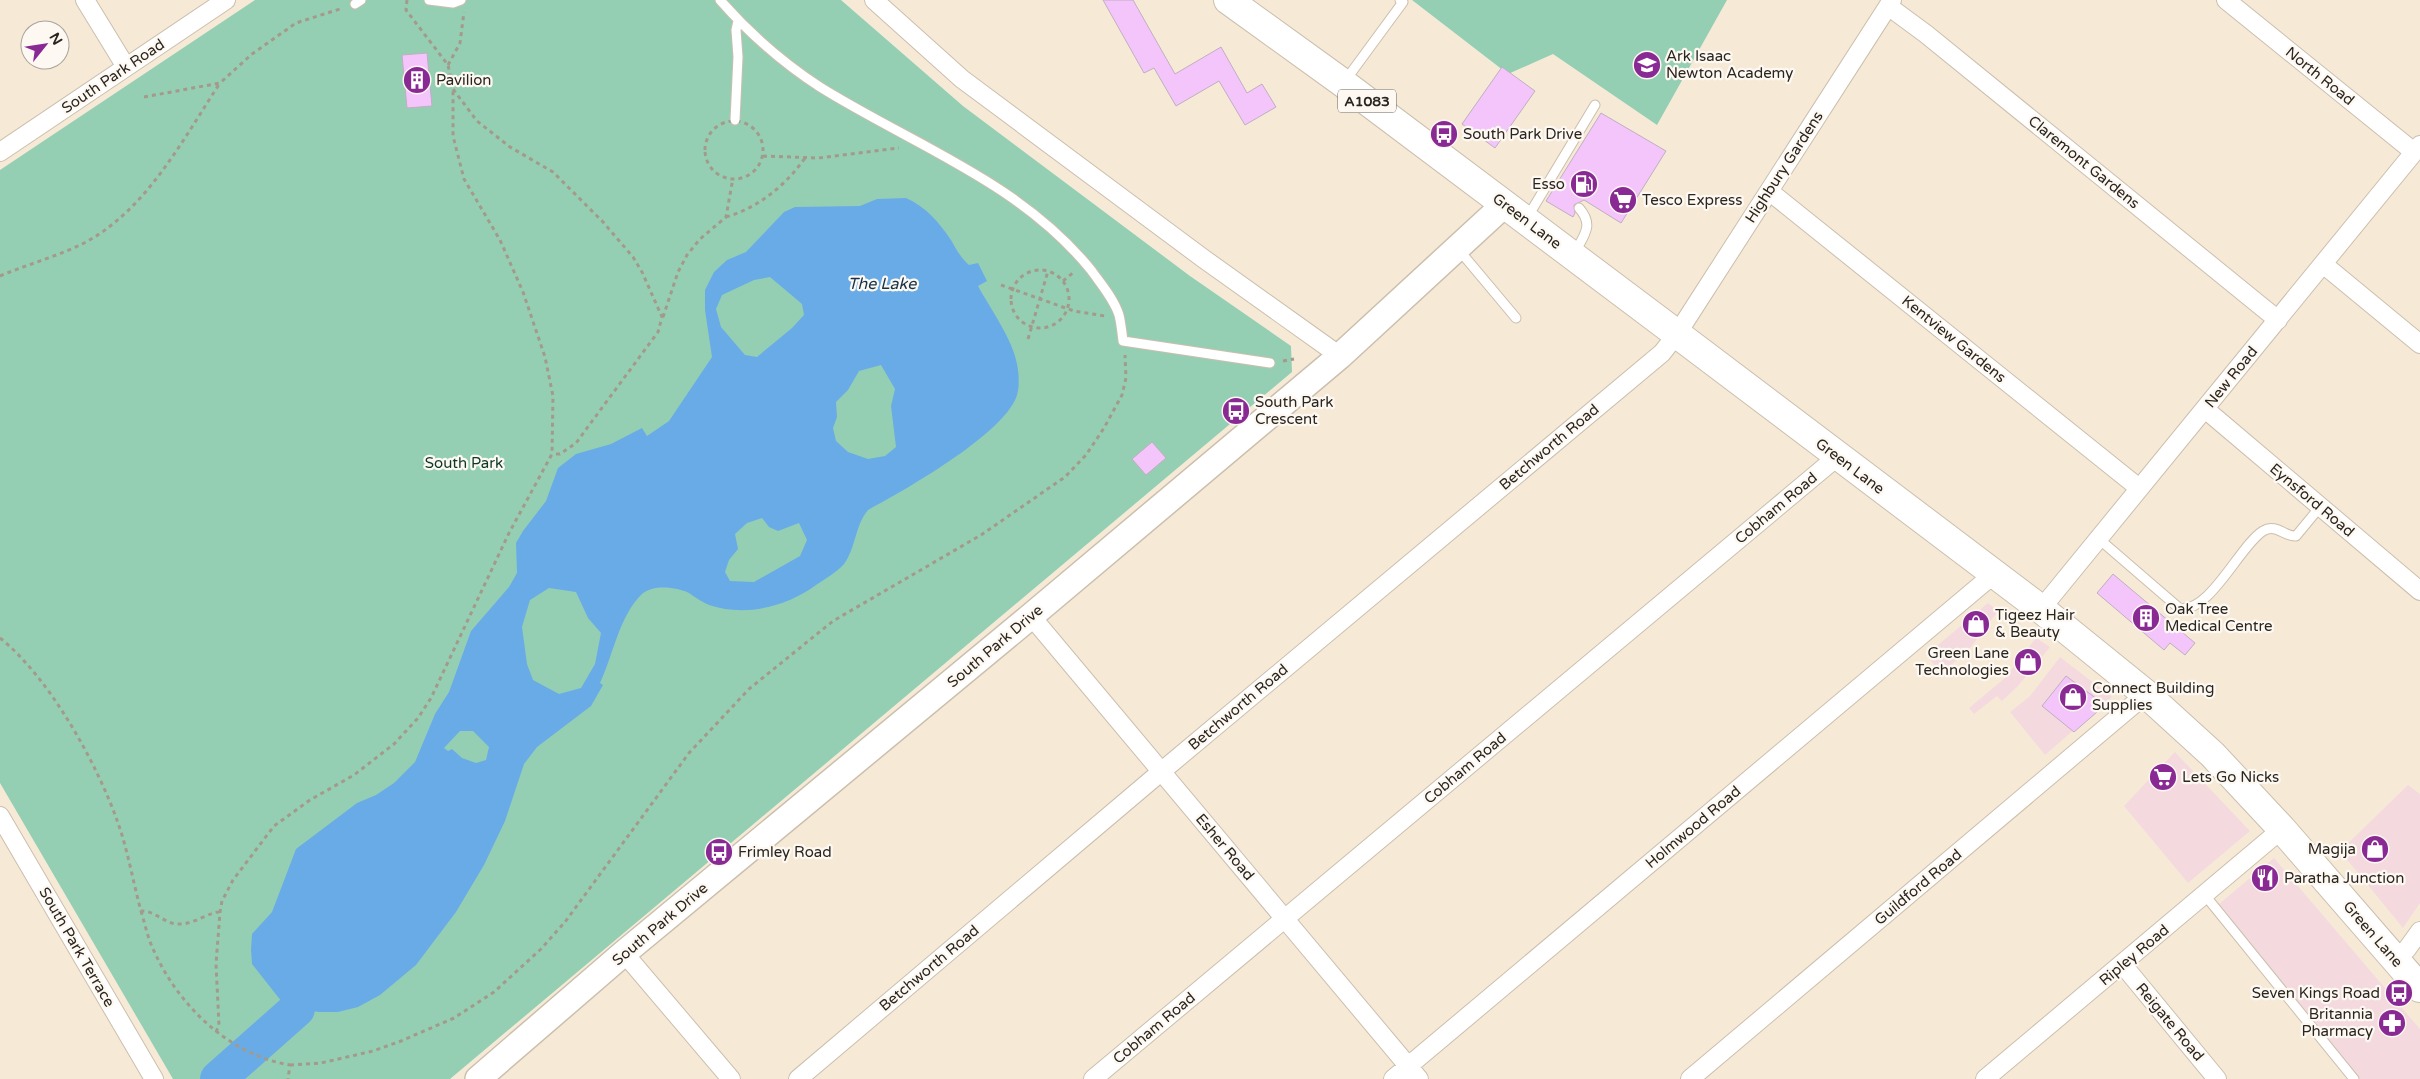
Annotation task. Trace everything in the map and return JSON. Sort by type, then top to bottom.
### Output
[{"type":"main road","name":"Green Lane","points":[[1228,0],[1526,220],[1837,457],[2041,609],[2146,694],[2212,754],[2282,829],[2420,988]]},
{"type":"street","points":[[86,0],[126,67]]},
{"type":"street","name":"South Park Road","points":[[0,152],[226,0]]},
{"type":"street","points":[[874,0],[962,79],[1340,356]]},
{"type":"street","name":"North Road","points":[[2226,0],[2417,148]]},
{"type":"street","name":"Highbury Gardens","points":[[1677,334],[1890,3]]},
{"type":"street","name":"Claremont Gardens","points":[[1890,3],[2278,320]]},
{"type":"street","name":"New Road","points":[[2041,609],[2417,148]]},
{"type":"street","name":"Kentview Gardens","points":[[1769,190],[2139,488]]},
{"type":"street","name":"South Park Drive","points":[[478,1079],[624,953],[1031,616],[1340,356],[1504,204]]},
{"type":"street","points":[[2323,264],[2420,344]]},
{"type":"street","name":"Betchworth Road","points":[[798,1079],[1162,771],[1662,353],[1677,334]]},
{"type":"street","name":"Eynsford Road","points":[[2205,409],[2420,591]]},
{"type":"street","name":"Cobham Road","points":[[1093,1079],[1837,457]]},
{"type":"street","name":"Holmwood Road","points":[[1393,1079],[1413,1073],[1994,574]]},
{"type":"street","name":"Esher Road","points":[[1031,616],[1413,1073]]},
{"type":"street","name":"Guildford Road","points":[[1690,1079],[2146,694]]},
{"type":"street","name":"South Park Terrace","points":[[0,816],[154,1079]]},
{"type":"street","name":"Ripley Road","points":[[1985,1079],[2282,829]]},
{"type":"street","points":[[2394,959],[2407,949],[2420,931]]},
{"type":"street","points":[[624,953],[731,1079]]},
{"type":"street","name":"Reigate Road","points":[[2122,965],[2217,1079]]},
{"type":"lane","points":[[429,0],[453,3],[461,0]]},
{"type":"lane","points":[[720,0],[738,21],[785,62],[820,86],[970,169],[1042,221],[1084,263],[1104,287],[1118,314],[1123,341],[1270,362]]},
{"type":"lane","points":[[1343,84],[1403,2],[1400,0]]},
{"type":"lane","points":[[735,120],[738,57],[736,30],[738,21]]},
{"type":"lane","points":[[1526,220],[1549,190],[1595,105]]},
{"type":"lane","points":[[1572,256],[1587,229],[1588,222],[1579,208]]},
{"type":"lane","points":[[1457,248],[1516,318]]},
{"type":"lane","points":[[2098,539],[2179,608],[2186,610],[2193,607],[2213,589],[2263,531],[2275,529],[2296,536],[2320,507]]},
{"type":"lane","points":[[2204,894],[2354,1079]]},
{"type":"path","points":[[216,1032],[219,1025],[216,964],[220,912],[222,901],[233,880],[274,826],[310,800],[370,764],[394,744],[418,718],[431,698],[509,533],[552,454],[553,396],[545,358],[511,264],[486,212],[464,179],[453,136],[453,89],[448,66],[406,10],[408,0]]},
{"type":"path","points":[[0,276],[85,242],[111,225],[161,174],[220,83],[252,54],[296,22],[358,2]]},
{"type":"path","points":[[448,66],[460,43],[464,19],[463,10]]},
{"type":"path","points":[[144,97],[220,83]]},
{"type":"path","points":[[453,89],[477,121],[488,131],[510,147],[553,172],[603,222],[637,265],[662,318]]},
{"type":"path","points":[[735,120],[747,124],[757,132],[762,143],[763,156],[751,174],[741,178],[733,178],[719,175],[711,168],[706,158],[705,147],[708,136],[715,128],[724,122],[735,120]]},
{"type":"path","points":[[763,156],[806,158],[915,147],[919,141]]},
{"type":"path","points":[[552,454],[560,454],[576,443],[658,332],[678,272],[687,255],[700,239],[726,218],[752,208],[764,200],[806,158]]},
{"type":"path","points":[[726,218],[733,178]]},
{"type":"path","points":[[1031,271],[1048,271],[1056,275],[1066,288],[1069,302],[1067,309],[1059,321],[1053,325],[1038,328],[1031,327],[1016,316],[1012,308],[1012,289],[1023,275],[1031,271]]},
{"type":"path","points":[[1028,339],[1048,271]]},
{"type":"path","points":[[1000,285],[1067,309],[1107,316],[1118,314]]},
{"type":"path","points":[[0,638],[27,664],[64,715],[102,785],[118,823],[141,911],[154,951],[175,986],[200,1018],[216,1032],[245,1050],[290,1064],[321,1063],[373,1051],[454,1018],[494,992],[542,949],[587,895],[629,832],[689,753],[749,689],[833,621],[981,535],[1065,477],[1086,455],[1104,428],[1122,395],[1126,378],[1123,341]]},
{"type":"path","points":[[141,911],[148,911],[160,918],[178,924],[200,920],[216,911],[220,912]]},
{"type":"path","points":[[288,1079],[290,1064]]},
{"type":"shaded area","points":[[1988,603],[1998,611],[1968,651],[1941,673],[1926,655]]},
{"type":"shaded area","points":[[2036,638],[2050,647],[2017,687],[2002,701],[1997,696],[1974,714],[1969,708],[2005,678]]},
{"type":"shaded area","points":[[2060,657],[2112,697],[2045,755],[2010,712],[2030,696]]},
{"type":"shaded area","points":[[2175,752],[2250,831],[2188,883],[2124,806]]},
{"type":"shaded area","points":[[2408,785],[2420,794],[2420,903],[2403,928],[2340,851]]},
{"type":"shaded area","points":[[2274,858],[2420,1029],[2420,1079],[2359,1079],[2219,904]]},
{"type":"green space","name":"South Park","points":[[255,0],[841,0],[963,106],[1190,276],[1291,346],[1292,372],[450,1079],[173,1079],[0,783],[0,170]]},
{"type":"green space","name":"Ark Isaac Newton Academy","points":[[1412,0],[1727,0],[1657,125],[1553,54],[1508,74]]},
{"type":"water","name":"The Lake","points":[[906,198],[920,206],[941,227],[969,265],[978,263],[987,281],[978,286],[1011,345],[1017,364],[1019,381],[1017,394],[1007,413],[972,445],[950,461],[868,510],[860,523],[851,551],[844,564],[827,578],[792,599],[765,608],[737,610],[709,605],[678,589],[659,588],[642,594],[634,603],[622,625],[600,683],[603,685],[591,706],[537,747],[524,764],[505,821],[484,865],[456,912],[416,965],[380,995],[358,1007],[338,1012],[319,1012],[297,1009],[282,1002],[252,964],[252,934],[272,912],[296,849],[357,803],[376,795],[394,783],[415,762],[435,714],[449,692],[471,631],[509,587],[517,573],[516,543],[546,501],[558,468],[576,454],[611,444],[642,428],[647,436],[669,421],[712,357],[705,310],[705,290],[714,272],[727,260],[746,252],[784,212],[795,207],[860,206],[877,199]],"holes":[[[770,277],[802,304],[804,315],[792,328],[757,357],[745,355],[721,327],[716,309],[722,295],[754,280]],[[881,365],[895,389],[891,406],[896,447],[885,456],[868,459],[848,452],[836,441],[833,428],[837,417],[836,402],[848,390],[859,371]],[[762,518],[769,527],[778,531],[799,523],[807,540],[800,556],[754,582],[730,581],[725,572],[729,560],[738,549],[735,534],[747,523]],[[549,588],[576,592],[588,618],[601,633],[595,664],[581,688],[559,694],[533,680],[527,664],[522,627],[530,600]],[[460,731],[473,731],[489,747],[486,760],[476,763],[462,758],[452,749],[448,751],[444,748]]]},
{"type":"building","points":[[1103,0],[1133,0],[1175,74],[1221,47],[1247,93],[1262,84],[1276,107],[1245,125],[1219,81],[1176,106],[1154,68],[1144,73]]},
{"type":"building","name":"Pavilion","points":[[427,53],[432,106],[407,108],[402,55]]},
{"type":"building","points":[[1502,67],[1535,91],[1495,148],[1462,124]]},
{"type":"building","points":[[1601,113],[1666,151],[1621,223],[1584,200],[1574,205],[1575,213],[1573,217],[1546,201]]},
{"type":"building","points":[[1152,442],[1166,458],[1146,475],[1132,459]]},
{"type":"building","name":"Oak Tree Medical Centre","points":[[2113,574],[2195,643],[2185,655],[2170,643],[2164,650],[2097,593]]},
{"type":"building","points":[[2066,676],[2105,705],[2074,732],[2042,706]]},
{"type":"waterway","points":[[218,1079],[297,1009]]},
{"type":"place","name":"Ark Isaac Newton Academy","points":[[1647,65]]},
{"type":"place","name":"Pavilion","points":[[417,80]]},
{"type":"place","name":"South Park Drive","points":[[1444,134]]},
{"type":"place","name":"Esso","points":[[1584,184]]},
{"type":"place","name":"Tesco Express","points":[[1623,200]]},
{"type":"place","name":"South Park Crescent","points":[[1236,411]]},
{"type":"place","name":"Oak Tree Medical Centre","points":[[2146,618]]},
{"type":"place","name":"Tigeez Hair & Beauty","points":[[1976,624]]},
{"type":"place","name":"Green Lane Technologies","points":[[2028,662]]},
{"type":"place","name":"Connect Building Supplies","points":[[2073,697]]},
{"type":"place","name":"Lets Go Nicks","points":[[2163,777]]},
{"type":"place","name":"Magija","points":[[2375,849]]},
{"type":"place","name":"Frimley Road","points":[[719,852]]},
{"type":"place","name":"Paratha Junction","points":[[2265,878]]},
{"type":"place","name":"Seven Kings Road","points":[[2399,993]]},
{"type":"place","name":"Britannia Pharmacy","points":[[2392,1023]]}]
